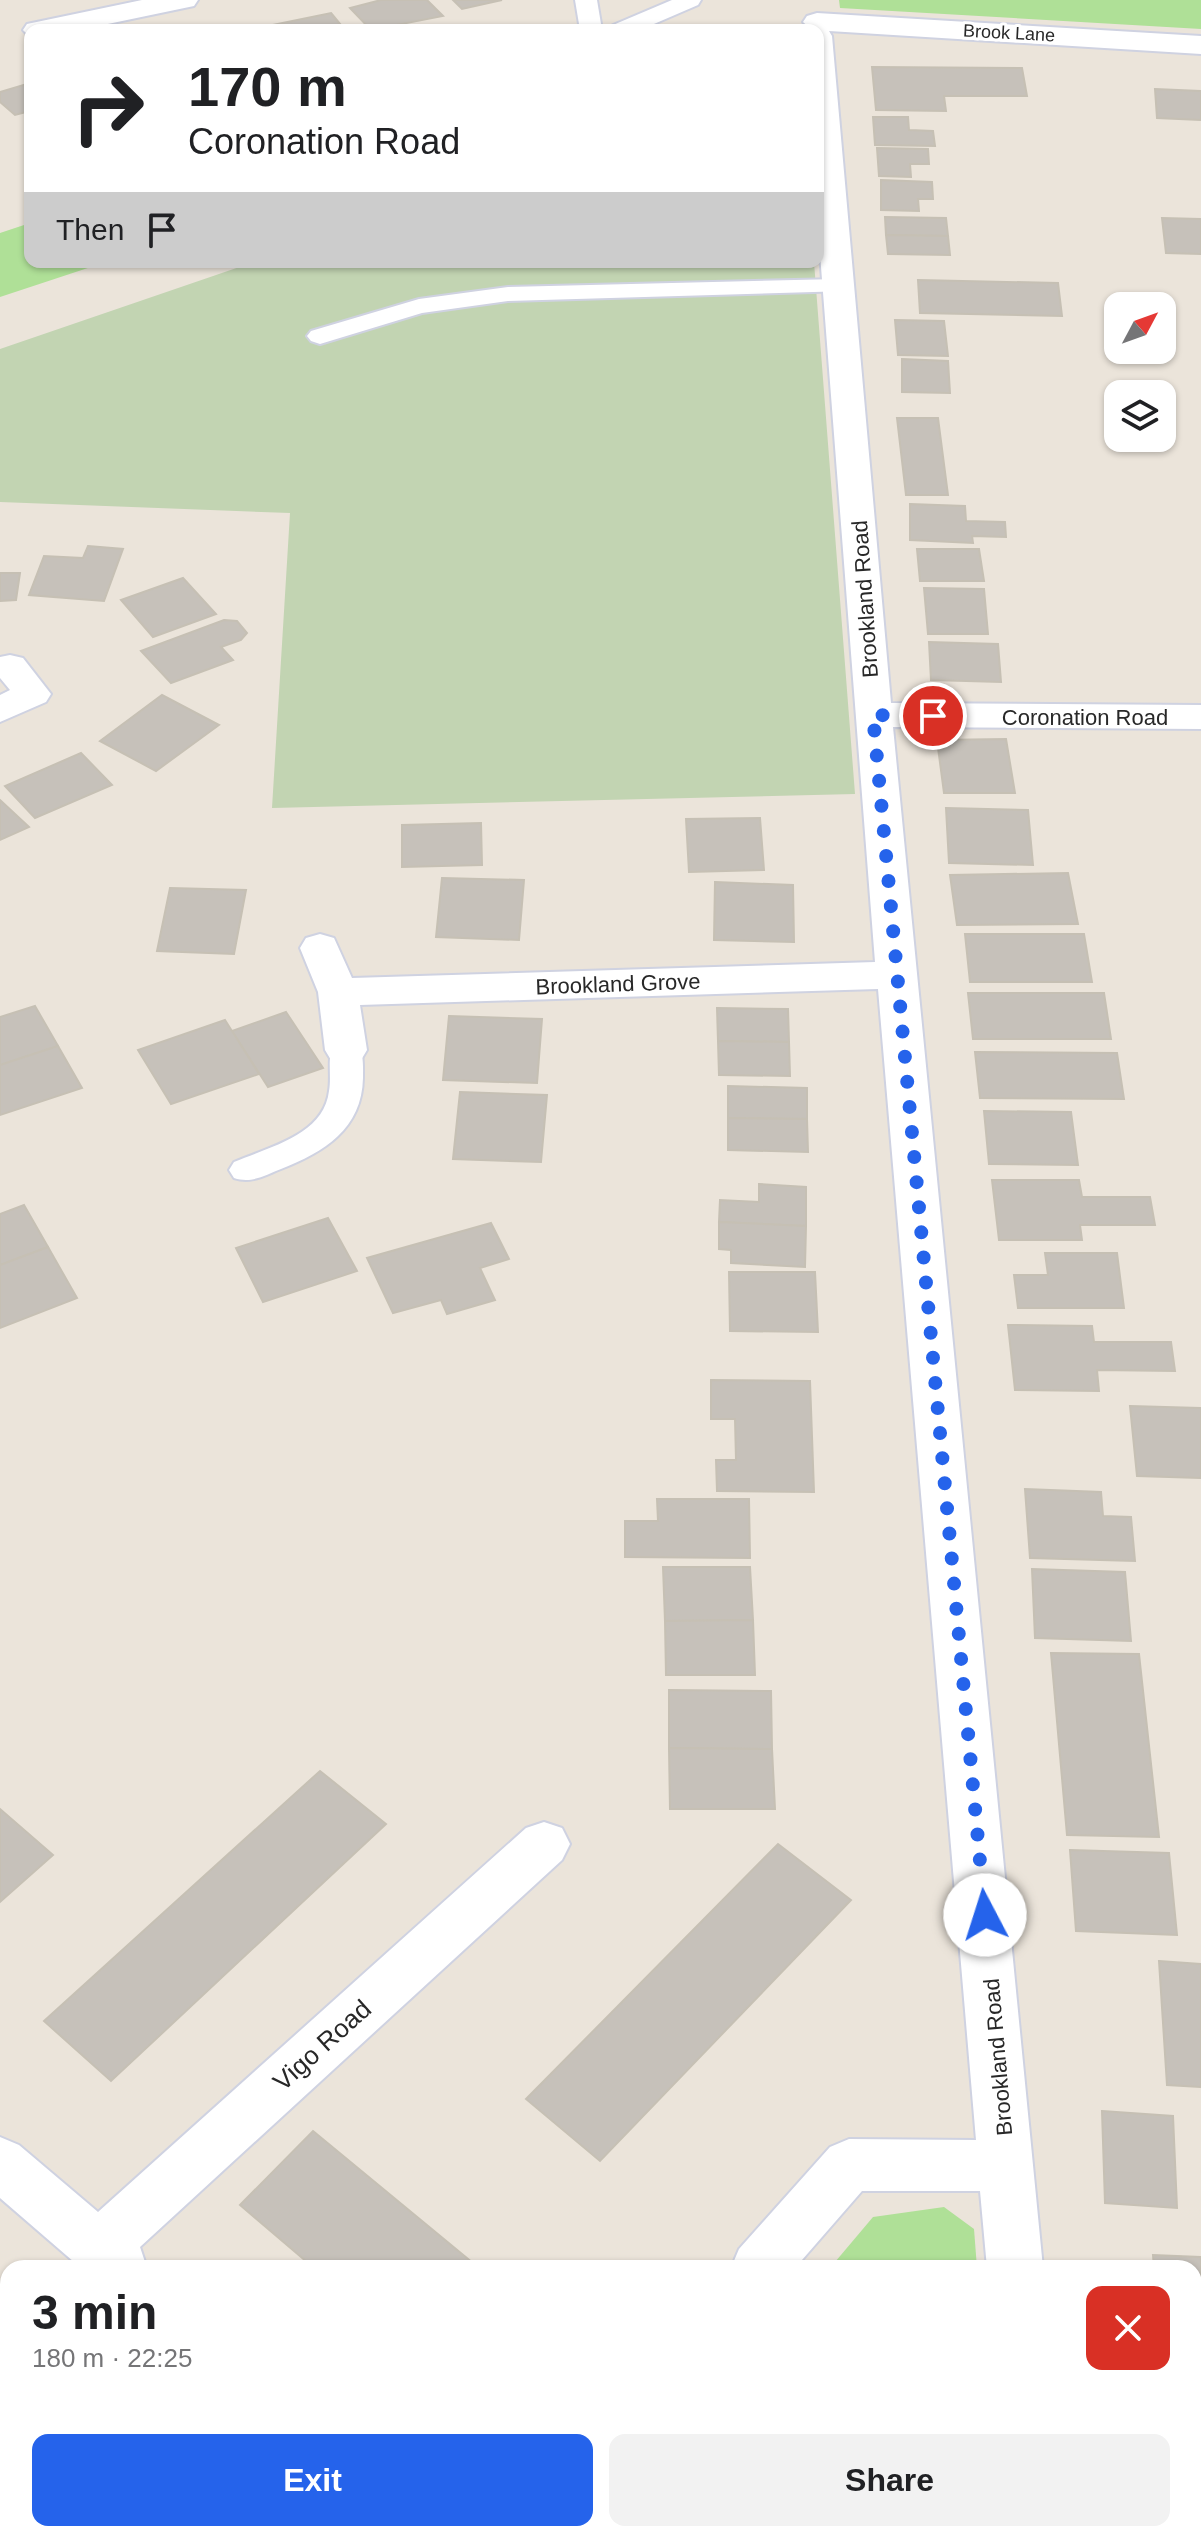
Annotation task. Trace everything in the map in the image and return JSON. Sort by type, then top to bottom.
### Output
[{"type":"street","points":[[65,24],[184,0]]},
{"type":"street","name":"Brook Lane","points":[[817,22],[1201,45]]},
{"type":"street","name":"Brookland Road","points":[[824,106],[873,715],[1014,2260]]},
{"type":"street","points":[[0,710],[33,694],[10,666]]},
{"type":"street","name":"Coronation Road","points":[[873,715],[1201,717]]},
{"type":"street","points":[[320,948],[338,992],[346,1050]]},
{"type":"street","name":"Brookland Grove","points":[[338,992],[897,975]]},
{"type":"street","name":"Vigo Road","points":[[0,2163],[111,2257],[544,1844]]},
{"type":"street","name":"Brookland Road","points":[[766,2260],[849,2165],[1008,2166]]},
{"type":"lane","points":[[586,0],[590,24]]},
{"type":"lane","points":[[635,24],[690,0]]},
{"type":"lane","points":[[320,336],[419,306],[508,294],[839,286]]},
{"type":"lane","points":[[246,1170],[323,1136],[336,1122],[345,1099],[346,1050]]},
{"type":"green space","points":[[839,0],[1201,0],[1201,29],[840,8]]},
{"type":"green space","points":[[24,225],[24,268],[88,268],[0,297],[0,233]]},
{"type":"green space","points":[[236,268],[814,268],[855,794],[272,808],[290,513],[0,502],[0,349]]},
{"type":"green space","points":[[944,2207],[974,2229],[976,2260],[837,2260],[873,2217]]},
{"type":"building","points":[[381,0],[427,0],[443,16],[402,24],[365,24],[350,8]]},
{"type":"building","points":[[453,0],[502,0],[462,9]]},
{"type":"building","points":[[331,13],[340,24],[277,24]]},
{"type":"building","points":[[872,67],[1022,68],[1027,96],[944,96],[946,111],[876,110]]},
{"type":"building","points":[[24,85],[24,113],[15,115],[0,102],[0,92]]},
{"type":"building","points":[[1155,89],[1201,91],[1201,120],[1157,118]]},
{"type":"building","points":[[873,117],[908,117],[909,130],[933,131],[935,146],[875,145]]},
{"type":"building","points":[[877,148],[928,149],[929,164],[910,164],[911,177],[879,176]]},
{"type":"building","points":[[881,180],[932,182],[933,199],[918,199],[919,211],[881,210]]},
{"type":"building","points":[[885,217],[946,218],[948,236],[886,235]]},
{"type":"building","points":[[1162,218],[1201,219],[1201,254],[1166,253]]},
{"type":"building","points":[[886,235],[948,236],[950,255],[888,254]]},
{"type":"building","points":[[918,280],[1058,283],[1062,316],[920,313]]},
{"type":"building","points":[[895,320],[944,321],[948,356],[898,355]]},
{"type":"building","points":[[902,359],[948,361],[950,393],[902,392]]},
{"type":"building","points":[[897,418],[938,418],[948,495],[906,495]]},
{"type":"building","points":[[910,504],[965,506],[966,521],[1005,522],[1006,537],[972,536],[973,543],[910,540]]},
{"type":"building","points":[[88,546],[123,549],[104,601],[29,595],[44,556],[83,558]]},
{"type":"building","points":[[917,549],[979,549],[984,581],[920,581]]},
{"type":"building","points":[[0,573],[20,573],[16,600],[0,601]]},
{"type":"building","points":[[183,578],[216,614],[153,637],[121,600]]},
{"type":"building","points":[[924,588],[984,589],[988,634],[928,634]]},
{"type":"building","points":[[224,620],[237,621],[247,633],[241,640],[221,647],[233,660],[171,683],[141,651]]},
{"type":"building","points":[[929,642],[998,644],[1001,682],[931,680]]},
{"type":"building","points":[[162,695],[219,725],[156,771],[100,741]]},
{"type":"building","points":[[1006,739],[1015,793],[944,793],[937,740]]},
{"type":"building","points":[[81,753],[112,785],[35,818],[5,786]]},
{"type":"building","points":[[0,800],[29,827],[0,840]]},
{"type":"building","points":[[946,808],[1028,810],[1033,865],[949,863]]},
{"type":"building","points":[[760,818],[764,870],[689,872],[686,819]]},
{"type":"building","points":[[481,823],[482,865],[402,867],[402,825]]},
{"type":"building","points":[[1068,873],[1078,924],[957,925],[950,875]]},
{"type":"building","points":[[442,878],[524,880],[519,940],[436,937]]},
{"type":"building","points":[[715,882],[793,885],[794,942],[714,940]]},
{"type":"building","points":[[170,888],[246,890],[234,954],[157,951]]},
{"type":"building","points":[[965,934],[1084,934],[1092,982],[970,982]]},
{"type":"building","points":[[968,993],[1104,993],[1111,1039],[973,1039]]},
{"type":"building","points":[[35,1006],[58,1046],[0,1065],[0,1017]]},
{"type":"building","points":[[717,1008],[788,1009],[789,1042],[718,1041]]},
{"type":"building","points":[[286,1012],[323,1068],[268,1087],[232,1031]]},
{"type":"building","points":[[449,1016],[542,1019],[537,1083],[443,1080]]},
{"type":"building","points":[[225,1020],[259,1074],[171,1104],[138,1050]]},
{"type":"building","points":[[718,1041],[789,1042],[790,1076],[719,1075]]},
{"type":"building","points":[[58,1046],[82,1088],[0,1115],[0,1065]]},
{"type":"building","points":[[975,1052],[1117,1053],[1124,1099],[980,1098]]},
{"type":"building","points":[[728,1086],[807,1088],[807,1119],[728,1118]]},
{"type":"building","points":[[460,1092],[547,1095],[541,1162],[453,1159]]},
{"type":"building","points":[[984,1111],[1071,1112],[1078,1165],[989,1164]]},
{"type":"building","points":[[728,1118],[807,1119],[808,1152],[728,1150]]},
{"type":"building","points":[[992,1180],[1079,1180],[1082,1197],[1150,1197],[1155,1225],[1080,1225],[1082,1240],[999,1240]]},
{"type":"building","points":[[759,1184],[806,1187],[806,1226],[719,1222],[720,1200],[759,1202]]},
{"type":"building","points":[[24,1205],[48,1247],[0,1265],[0,1214]]},
{"type":"building","points":[[328,1218],[357,1271],[263,1302],[236,1248]]},
{"type":"building","points":[[719,1222],[806,1226],[805,1267],[731,1263],[731,1250],[719,1249]]},
{"type":"building","points":[[491,1223],[509,1259],[480,1268],[495,1300],[447,1314],[441,1300],[393,1313],[367,1258]]},
{"type":"building","points":[[48,1247],[77,1298],[0,1328],[0,1265]]},
{"type":"building","points":[[1045,1253],[1117,1253],[1124,1308],[1018,1308],[1014,1275],[1048,1275]]},
{"type":"building","points":[[729,1272],[815,1272],[818,1332],[730,1331]]},
{"type":"building","points":[[1008,1325],[1092,1326],[1094,1342],[1171,1342],[1175,1371],[1097,1370],[1099,1391],[1015,1390]]},
{"type":"building","points":[[711,1380],[810,1381],[814,1492],[717,1491],[716,1460],[736,1460],[735,1419],[711,1419]]},
{"type":"building","points":[[1130,1406],[1201,1408],[1201,1478],[1137,1476]]},
{"type":"building","points":[[1025,1489],[1101,1492],[1103,1516],[1131,1517],[1135,1561],[1030,1558]]},
{"type":"building","points":[[657,1499],[749,1499],[750,1558],[625,1557],[625,1521],[658,1521]]},
{"type":"building","points":[[663,1567],[750,1567],[753,1620],[665,1621]]},
{"type":"building","points":[[1032,1569],[1125,1572],[1131,1641],[1035,1638]]},
{"type":"building","points":[[753,1620],[755,1675],[666,1675],[665,1621]]},
{"type":"building","points":[[1051,1653],[1139,1654],[1159,1837],[1067,1835]]},
{"type":"building","points":[[669,1690],[771,1691],[772,1749],[669,1748]]},
{"type":"building","points":[[669,1748],[772,1749],[775,1809],[670,1809]]},
{"type":"building","points":[[320,1771],[386,1824],[111,2081],[44,2021]]},
{"type":"building","points":[[0,1809],[53,1855],[0,1902]]},
{"type":"building","points":[[778,1844],[851,1900],[600,2161],[526,2099]]},
{"type":"building","points":[[1070,1850],[1169,1853],[1177,1935],[1076,1931]]},
{"type":"building","points":[[1159,1961],[1201,1964],[1201,2087],[1167,2085]]},
{"type":"building","points":[[1102,2111],[1173,2116],[1177,2208],[1105,2203]]},
{"type":"building","points":[[313,2131],[469,2260],[305,2260],[240,2205]]},
{"type":"building","points":[[1153,2255],[1201,2257],[1201,2260],[1153,2260]]},
{"type":"route","points":[[933,716],[873,715],[985,1915]]}]
